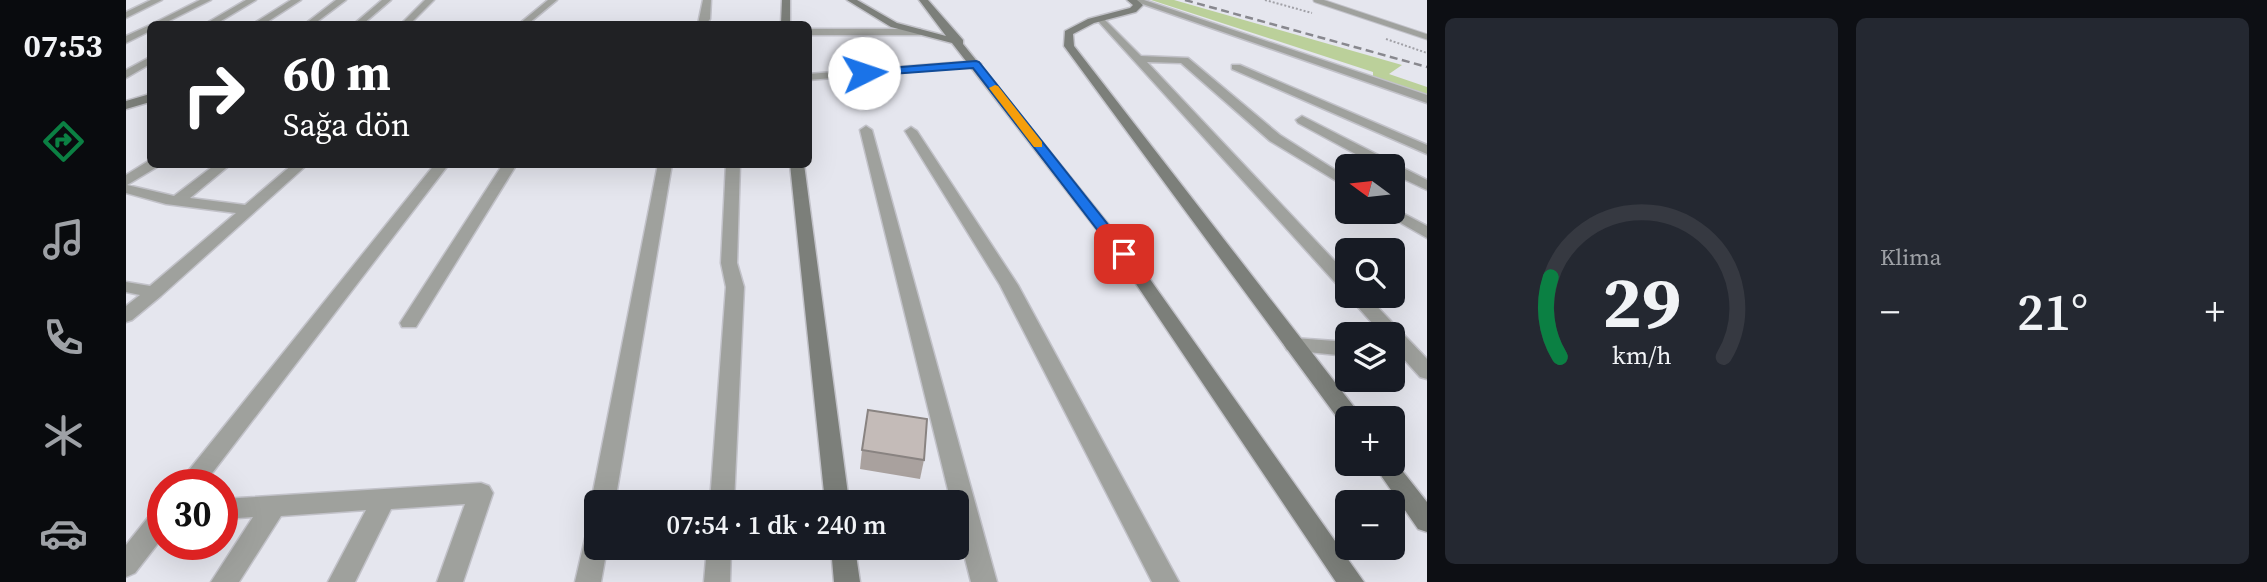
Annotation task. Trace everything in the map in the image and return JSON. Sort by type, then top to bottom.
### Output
[{"type":"street","points":[[126,15],[158,0]]},
{"type":"street","points":[[163,21],[207,0]]},
{"type":"street","points":[[215,21],[252,0]]},
{"type":"street","points":[[263,21],[297,0]]},
{"type":"street","points":[[313,21],[342,0]]},
{"type":"street","points":[[362,21],[387,0]]},
{"type":"street","points":[[408,21],[430,0]]},
{"type":"street","points":[[527,21],[552,0]]},
{"type":"street","points":[[704,21],[707,0]]},
{"type":"street","points":[[786,0],[786,21]]},
{"type":"street","points":[[851,0],[894,25],[958,42]]},
{"type":"street","points":[[923,0],[1124,254],[1352,582]]},
{"type":"street","points":[[1133,0],[1139,5],[1133,10],[1101,19],[1068,33],[1069,46],[1341,406]]},
{"type":"street","points":[[1133,0],[1427,99]]},
{"type":"street","points":[[1101,19],[1335,272]]},
{"type":"street","points":[[126,40],[147,30]]},
{"type":"street","points":[[812,32],[920,32]]},
{"type":"street","points":[[1139,59],[1184,60],[1275,138],[1335,176]]},
{"type":"street","points":[[126,75],[147,62]]},
{"type":"street","points":[[812,77],[976,64]]},
{"type":"street","points":[[1236,67],[1427,150]]},
{"type":"street","points":[[126,105],[147,99]]},
{"type":"street","points":[[1302,120],[1366,154]]},
{"type":"street","points":[[866,130],[984,582]]},
{"type":"street","points":[[911,131],[1009,285],[1166,582]]},
{"type":"street","points":[[126,181],[147,167]]},
{"type":"street","points":[[177,201],[220,168]]},
{"type":"street","points":[[126,316],[297,168]]},
{"type":"street","points":[[202,469],[440,168]]},
{"type":"street","points":[[409,323],[507,168]]},
{"type":"street","points":[[605,490],[664,168]]},
{"type":"street","points":[[723,490],[735,287],[729,262],[733,168]]},
{"type":"street","points":[[797,168],[836,490]]},
{"type":"street","points":[[1405,175],[1427,186]]},
{"type":"street","points":[[126,189],[177,201],[250,210]]},
{"type":"street","points":[[1405,220],[1427,233]]},
{"type":"street","points":[[126,287],[155,292]]},
{"type":"street","points":[[1368,308],[1381,322]]},
{"type":"street","points":[[1294,345],[1335,348]]},
{"type":"street","points":[[1410,355],[1427,372]]},
{"type":"street","points":[[1393,476],[1427,521]]},
{"type":"street","points":[[238,508],[481,493],[450,582]]},
{"type":"street","points":[[341,582],[384,499]]},
{"type":"street","points":[[224,582],[274,506]]},
{"type":"street","points":[[126,565],[147,538]]},
{"type":"street","points":[[588,582],[592,560]]},
{"type":"street","points":[[717,582],[718,560]]},
{"type":"street","points":[[844,560],[847,582]]},
{"type":"lane","points":[[1316,0],[1427,37]]},
{"type":"path","points":[[1265,0],[1323,17]]},
{"type":"path","points":[[1375,35],[1427,52]]},
{"type":"green space","points":[[1151,0],[1174,0],[1402,65],[1389,74],[1427,87],[1427,95],[1373,76],[1373,72]]},
{"type":"building","points":[[868,410],[927,419],[924,460],[862,450]]},
{"type":"railway","points":[[1185,0],[1427,67]]},
{"type":"slow traffic","points":[[995,88],[1038,144]]},
{"type":"route","points":[[864,73],[976,64],[1124,254]]}]
